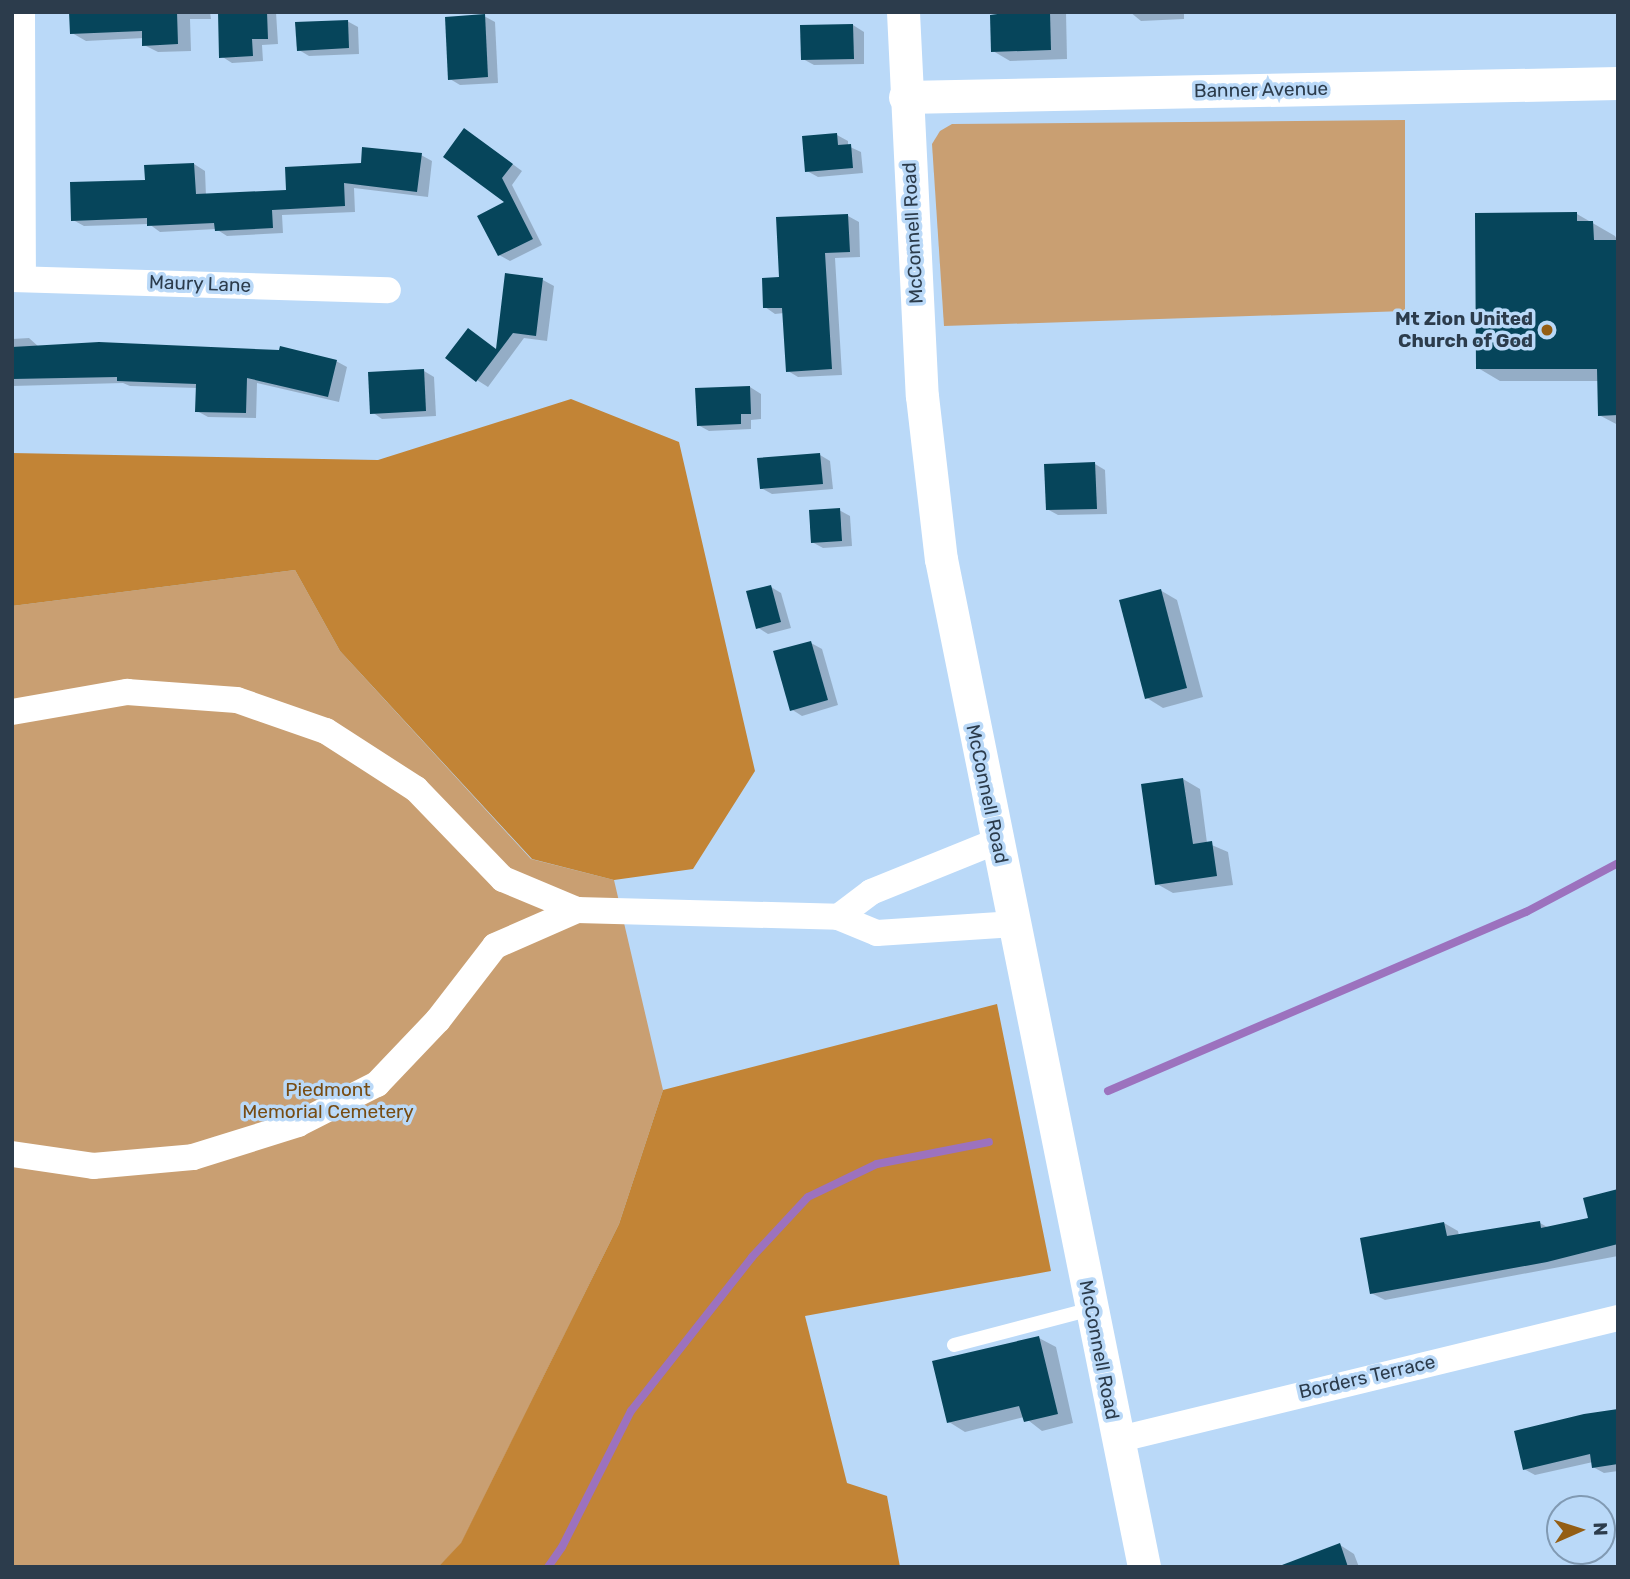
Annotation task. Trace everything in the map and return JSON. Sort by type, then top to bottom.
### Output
[{"type":"street","points":[[17,279],[22,12]]},
{"type":"street","name":"McConnell Road","points":[[903,12],[905,97],[927,454],[957,652],[1015,924],[1116,1440],[1144,1567]]},
{"type":"street","name":"Banner Avenue","points":[[905,97],[1618,83]]},
{"type":"street","name":"Maury Lane","points":[[17,279],[388,290]]},
{"type":"street","points":[[12,712],[127,692],[237,700],[326,731],[416,789],[503,879],[577,911],[838,917],[877,933],[1015,924]]},
{"type":"street","points":[[838,917],[871,892],[997,841]]},
{"type":"street","points":[[12,1154],[93,1166],[193,1157],[298,1124],[377,1084],[439,1020],[495,946],[577,911]]},
{"type":"street","name":"Borders Terrace","points":[[1116,1440],[1618,1318]]},
{"type":"lane","points":[[954,1345],[1091,1309]]},
{"type":"green space","points":[[1405,120],[1405,311],[944,326],[932,144],[940,131],[952,124]]},
{"type":"green space","name":"Piedmont Memorial Cemetery","points":[[295,570],[340,651],[531,859],[614,880],[663,1090],[619,1224],[461,1544],[438,1567],[12,1567],[12,606]]},
{"type":"shaded area","points":[[571,399],[679,442],[755,771],[693,869],[614,880],[532,859],[340,651],[295,570],[12,606],[12,453],[378,460]]},
{"type":"shaded area","points":[[997,1004],[1051,1271],[805,1316],[847,1483],[887,1496],[900,1567],[438,1567],[461,1543],[619,1224],[663,1090]]},
{"type":"building","points":[[69,12],[177,12],[178,44],[142,46],[142,31],[70,34]]},
{"type":"building","points":[[218,12],[267,12],[268,39],[252,39],[253,56],[219,58]]},
{"type":"building","points":[[1050,12],[1051,50],[991,52],[990,15]]},
{"type":"building","points":[[485,14],[488,77],[448,80],[445,17]]},
{"type":"building","points":[[348,20],[349,48],[297,51],[295,22]]},
{"type":"building","points":[[853,24],[854,59],[801,60],[800,25]]},
{"type":"building","points":[[464,128],[513,164],[502,178],[533,239],[498,256],[477,216],[504,202],[443,157]]},
{"type":"building","points":[[837,133],[838,145],[851,144],[853,168],[805,172],[802,136]]},
{"type":"building","points":[[362,147],[422,153],[417,192],[344,183],[345,206],[272,210],[273,228],[215,231],[214,223],[147,226],[147,218],[71,221],[70,182],[145,180],[144,165],[194,163],[196,194],[286,190],[285,167],[361,163]]},
{"type":"building","name":"Mt Zion United Church of God","points":[[1577,212],[1577,221],[1593,221],[1594,240],[1618,240],[1618,415],[1598,416],[1597,369],[1476,369],[1475,213]]},
{"type":"building","points":[[848,214],[850,252],[825,253],[832,369],[786,372],[782,308],[763,308],[762,278],[779,277],[776,217]]},
{"type":"building","points":[[505,273],[543,278],[536,336],[513,333],[476,382],[445,358],[468,328],[496,349]]},
{"type":"building","points":[[99,342],[279,350],[280,346],[337,360],[328,397],[247,378],[246,413],[195,412],[196,384],[117,381],[117,377],[12,379],[12,347]]},
{"type":"building","points":[[424,369],[426,411],[370,414],[368,372]]},
{"type":"building","points":[[750,386],[751,414],[741,414],[741,424],[697,426],[695,388]]},
{"type":"building","points":[[820,453],[823,484],[760,489],[757,458]]},
{"type":"building","points":[[1095,462],[1097,509],[1046,510],[1044,464]]},
{"type":"building","points":[[840,508],[842,541],[811,543],[809,510]]},
{"type":"building","points":[[771,585],[781,622],[756,629],[746,591]]},
{"type":"building","points":[[1161,589],[1187,688],[1145,699],[1119,600]]},
{"type":"building","points":[[811,641],[828,700],[790,711],[773,651]]},
{"type":"building","points":[[1183,778],[1193,844],[1212,841],[1217,876],[1155,885],[1141,784]]},
{"type":"building","points":[[1618,1189],[1618,1244],[1547,1262],[1370,1294],[1360,1238],[1444,1222],[1447,1236],[1540,1221],[1541,1228],[1588,1218],[1583,1198]]},
{"type":"building","points":[[1039,1336],[1058,1414],[1024,1422],[1019,1406],[947,1423],[932,1361]]},
{"type":"building","points":[[1618,1409],[1618,1464],[1592,1468],[1590,1454],[1523,1470],[1514,1431],[1584,1414]]},
{"type":"building","points":[[1340,1543],[1348,1567],[1282,1567],[1282,1565]]},
{"type":"waterway","points":[[1108,1091],[1526,912],[1618,863]]},
{"type":"waterway","points":[[548,1567],[562,1547],[631,1411],[752,1257],[808,1197],[877,1164],[989,1142]]},
{"type":"place","name":"Mt Zion United Church of God","points":[[1547,330]]}]
